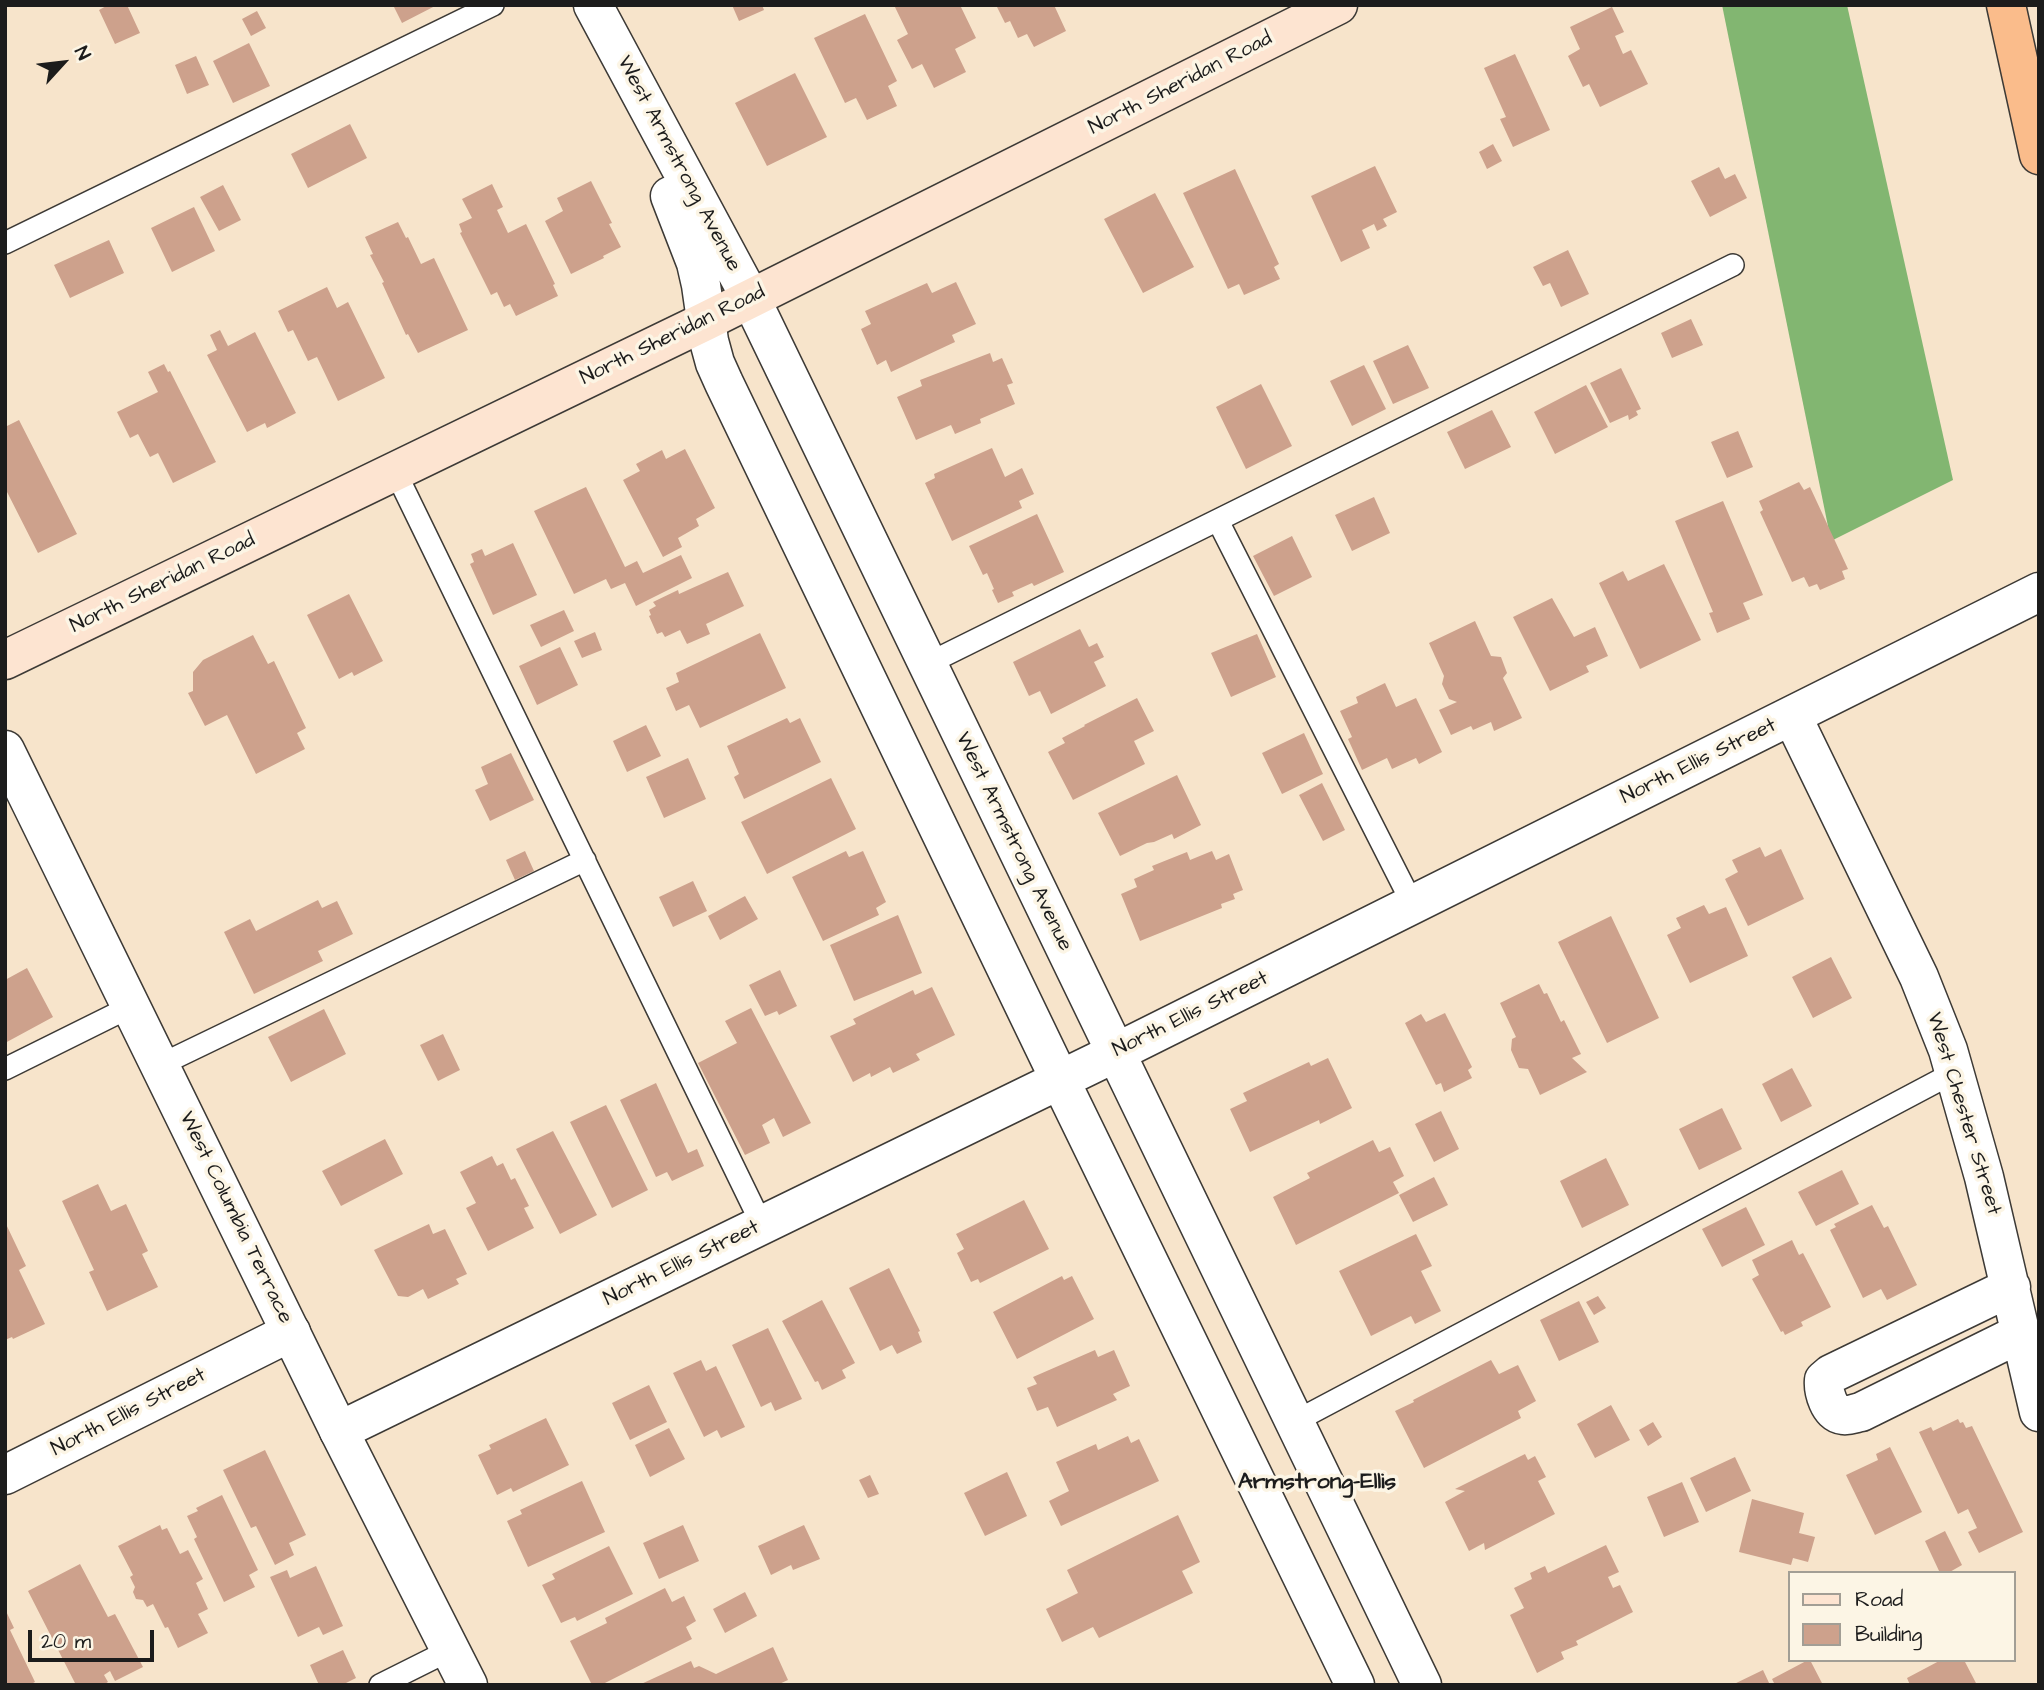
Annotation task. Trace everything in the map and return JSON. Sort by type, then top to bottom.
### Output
[{"type":"highway","points":[[2006,5],[2039,155]]},
{"type":"main road","name":"North Sheridan Road","points":[[5,660],[751,299],[1338,5]]},
{"type":"street","name":"West Armstrong Avenue","points":[[592,5],[751,299],[1422,1685]]},
{"type":"street","name":"West Armstrong Avenue","points":[[592,5],[688,238],[701,285],[712,352],[724,383],[1355,1685]]},
{"type":"street","name":"North Ellis Street","points":[[339,1431],[1115,1053],[2039,592]]},
{"type":"street","name":"West Chester Street","points":[[1792,716],[1919,976],[1948,1050],[1984,1177],[2039,1412]]},
{"type":"street","name":"West Columbia Terrace","points":[[5,750],[339,1431],[468,1685]]},
{"type":"street","points":[[2011,1287],[1831,1374],[1824,1380],[1826,1396],[1835,1412],[1841,1415],[1861,1412],[2021,1333]]},
{"type":"street","name":"North Ellis Street","points":[[5,1475],[290,1332]]},
{"type":"lane","points":[[5,243],[493,5]]},
{"type":"lane","points":[[927,664],[1733,265]]},
{"type":"lane","points":[[395,471],[762,1225]]},
{"type":"lane","points":[[1218,521],[1413,905]]},
{"type":"lane","points":[[160,1065],[585,860]]},
{"type":"lane","points":[[5,1069],[132,1006]]},
{"type":"lane","points":[[1294,1422],[1955,1072]]},
{"type":"lane","points":[[380,1685],[450,1650]]},
{"type":"green space","points":[[1722,5],[1847,5],[1953,480],[1831,541]]},
{"type":"building","points":[[108,5],[127,5],[140,33],[115,44],[99,10]]},
{"type":"building","points":[[393,5],[437,5],[402,23]]},
{"type":"building","points":[[732,5],[762,5],[764,10],[739,21]]},
{"type":"building","points":[[894,5],[960,5],[976,38],[955,49],[966,72],[934,88],[922,64],[912,69],[897,40],[908,34]]},
{"type":"building","points":[[996,5],[1054,5],[1066,31],[1034,47],[1027,34],[1018,38],[1010,21],[1005,23]]},
{"type":"building","points":[[1612,7],[1624,32],[1615,36],[1623,54],[1631,50],[1648,84],[1600,107],[1589,84],[1583,87],[1568,56],[1580,49],[1570,27]]},
{"type":"building","points":[[257,11],[266,28],[251,36],[242,19]]},
{"type":"building","points":[[865,14],[897,81],[888,86],[897,106],[867,120],[856,98],[845,103],[814,38]]},
{"type":"building","points":[[249,43],[270,86],[233,103],[213,61]]},
{"type":"building","points":[[1515,54],[1550,130],[1513,147],[1500,119],[1506,117],[1484,68]]},
{"type":"building","points":[[196,56],[209,85],[187,94],[175,65]]},
{"type":"building","points":[[795,73],[827,137],[767,166],[735,103]]},
{"type":"building","points":[[350,124],[367,158],[308,188],[291,154]]},
{"type":"building","points":[[1493,144],[1502,161],[1487,169],[1479,152]]},
{"type":"building","points":[[1375,166],[1397,212],[1383,219],[1387,226],[1377,231],[1374,224],[1362,230],[1370,248],[1341,262],[1311,196]]},
{"type":"building","points":[[1719,167],[1725,179],[1735,174],[1747,198],[1710,217],[1691,181]]},
{"type":"building","points":[[1235,169],[1279,264],[1274,267],[1280,279],[1244,295],[1239,284],[1228,289],[1183,193]]},
{"type":"building","points":[[591,181],[621,247],[571,274],[545,221],[563,211],[557,198]]},
{"type":"building","points":[[492,184],[503,207],[497,210],[508,233],[526,224],[555,284],[553,285],[558,296],[516,316],[510,304],[504,307],[497,292],[491,295],[460,233],[459,224],[472,218],[462,199]]},
{"type":"building","points":[[223,185],[241,220],[219,231],[200,197]]},
{"type":"building","points":[[1155,193],[1194,267],[1143,293],[1104,219]]},
{"type":"building","points":[[194,207],[215,251],[172,272],[151,228]]},
{"type":"building","points":[[398,222],[421,264],[434,258],[468,330],[418,353],[408,334],[406,335],[382,283],[384,282],[370,255],[373,254],[365,237]]},
{"type":"building","points":[[109,240],[124,273],[70,298],[54,265]]},
{"type":"building","points":[[1568,250],[1589,294],[1561,307],[1550,283],[1543,286],[1533,267]]},
{"type":"building","points":[[956,282],[976,324],[952,335],[955,342],[891,372],[886,360],[877,365],[861,329],[871,324],[865,311],[927,283],[932,293]]},
{"type":"building","points":[[327,287],[337,308],[348,302],[385,378],[338,401],[317,357],[308,361],[293,330],[288,332],[278,311]]},
{"type":"building","points":[[1691,319],[1703,345],[1672,358],[1661,333]]},
{"type":"building","points":[[220,330],[228,346],[255,332],[296,413],[267,428],[265,423],[247,432],[207,355],[217,350],[210,335]]},
{"type":"building","points":[[1408,345],[1429,388],[1393,404],[1373,361]]},
{"type":"building","points":[[990,353],[993,362],[1002,358],[1013,383],[1007,385],[1015,404],[980,419],[981,423],[955,434],[951,425],[916,440],[897,397],[922,386],[920,380]]},
{"type":"building","points":[[164,364],[216,462],[173,483],[158,453],[150,457],[138,434],[130,438],[117,412],[158,392],[148,372]]},
{"type":"building","points":[[1364,365],[1386,409],[1352,426],[1330,381]]},
{"type":"building","points":[[1621,368],[1641,409],[1636,411],[1638,415],[1629,420],[1628,415],[1610,423],[1590,383]]},
{"type":"building","points":[[1261,384],[1292,446],[1246,469],[1216,407]]},
{"type":"building","points":[[1586,385],[1608,427],[1555,454],[1534,412]]},
{"type":"building","points":[[1492,410],[1511,447],[1465,469],[1447,432]]},
{"type":"building","points":[[19,420],[77,534],[38,553],[5,488],[5,427]]},
{"type":"building","points":[[1738,431],[1753,467],[1727,478],[1711,442]]},
{"type":"building","points":[[992,448],[1005,477],[1022,468],[1034,494],[1019,501],[1022,508],[952,541],[925,483],[935,478],[934,474]]},
{"type":"building","points":[[685,449],[715,508],[696,519],[699,526],[678,538],[682,547],[663,557],[623,480],[640,471],[636,464],[662,450],[666,459]]},
{"type":"building","points":[[1799,482],[1804,490],[1810,487],[1848,569],[1842,571],[1845,579],[1820,590],[1817,584],[1809,587],[1804,577],[1792,582],[1760,512],[1763,510],[1759,501]]},
{"type":"building","points":[[586,487],[625,567],[637,561],[643,573],[681,555],[692,578],[636,606],[625,583],[611,589],[606,579],[574,594],[534,511]]},
{"type":"building","points":[[1374,497],[1390,533],[1352,551],[1335,515]]},
{"type":"building","points":[[1723,501],[1763,595],[1743,603],[1750,619],[1717,633],[1709,613],[1713,612],[1675,521]]},
{"type":"building","points":[[1037,514],[1064,572],[1034,586],[1032,583],[1012,592],[1014,596],[998,603],[987,573],[983,575],[969,546]]},
{"type":"building","points":[[1292,536],[1312,577],[1274,596],[1253,556]]},
{"type":"building","points":[[513,543],[537,595],[493,615],[470,564],[474,562],[471,554],[482,549],[485,556]]},
{"type":"building","points":[[1664,564],[1701,640],[1640,669],[1599,583],[1623,571],[1628,581]]},
{"type":"building","points":[[728,572],[744,606],[706,624],[710,634],[687,644],[680,630],[665,637],[662,632],[657,634],[649,616],[649,610],[656,606],[653,602],[678,590],[679,594]]},
{"type":"building","points":[[349,594],[383,661],[354,676],[352,672],[339,679],[307,615]]},
{"type":"building","points":[[1552,598],[1574,637],[1595,627],[1608,656],[1586,666],[1589,672],[1550,691],[1513,617]]},
{"type":"building","points":[[564,610],[574,631],[541,647],[530,625]]},
{"type":"building","points":[[1475,621],[1491,656],[1501,657],[1507,673],[1503,678],[1522,718],[1494,731],[1491,722],[1473,730],[1471,726],[1451,735],[1439,710],[1457,702],[1449,699],[1442,684],[1444,676],[1429,643]]},
{"type":"building","points":[[1080,629],[1089,647],[1097,643],[1104,657],[1094,662],[1106,686],[1051,714],[1040,691],[1029,696],[1013,662]]},
{"type":"building","points":[[595,632],[602,650],[582,658],[574,641]]},
{"type":"building","points":[[760,633],[786,688],[700,728],[689,705],[676,711],[666,688],[679,682],[676,673]]},
{"type":"building","points":[[1257,634],[1276,677],[1231,697],[1211,653]]},
{"type":"building","points":[[253,635],[268,664],[274,661],[306,728],[297,733],[305,749],[256,774],[227,715],[205,726],[188,693],[193,691],[193,672],[203,660]]},
{"type":"building","points":[[560,647],[578,685],[537,705],[519,666]]},
{"type":"building","points":[[1385,683],[1396,707],[1416,698],[1442,752],[1419,764],[1416,758],[1392,769],[1387,758],[1362,770],[1348,739],[1352,737],[1340,711],[1358,703],[1356,697]]},
{"type":"building","points":[[1137,698],[1154,731],[1134,741],[1145,764],[1073,800],[1048,752],[1065,743],[1062,738]]},
{"type":"building","points":[[787,718],[790,723],[800,718],[821,762],[744,799],[734,777],[739,774],[727,746]]},
{"type":"building","points":[[646,725],[661,756],[627,772],[613,741]]},
{"type":"building","points":[[1304,733],[1323,774],[1282,794],[1262,753]]},
{"type":"building","points":[[511,753],[534,800],[490,821],[475,790],[488,784],[481,767]]},
{"type":"building","points":[[688,758],[706,799],[664,818],[646,777]]},
{"type":"building","points":[[1177,775],[1201,825],[1174,839],[1172,834],[1120,856],[1098,813]]},
{"type":"building","points":[[831,778],[856,829],[767,874],[741,822]]},
{"type":"building","points":[[1322,783],[1345,830],[1323,841],[1299,795]]},
{"type":"building","points":[[1760,847],[1765,857],[1781,849],[1804,899],[1748,926],[1725,879],[1738,872],[1732,860]]},
{"type":"building","points":[[525,851],[534,871],[515,880],[506,860]]},
{"type":"building","points":[[846,851],[849,857],[863,851],[886,902],[876,908],[879,915],[823,941],[792,877]]},
{"type":"building","points":[[1212,851],[1216,860],[1229,854],[1243,890],[1233,894],[1235,899],[1221,904],[1222,908],[1140,941],[1121,894],[1137,887],[1134,879],[1154,870],[1152,866],[1187,852],[1190,860]]},
{"type":"building","points":[[693,881],[707,911],[673,927],[659,897]]},
{"type":"building","points":[[745,896],[758,919],[720,940],[708,916]]},
{"type":"building","points":[[318,900],[322,908],[337,901],[353,934],[318,951],[323,961],[254,994],[224,932],[250,919],[256,931]]},
{"type":"building","points":[[1704,905],[1709,914],[1726,907],[1748,956],[1690,983],[1667,935],[1681,928],[1676,918]]},
{"type":"building","points":[[898,915],[922,973],[854,1001],[830,945]]},
{"type":"building","points":[[1611,916],[1659,1018],[1607,1043],[1558,942]]},
{"type":"building","points":[[1831,957],[1852,998],[1813,1018],[1792,977]]},
{"type":"building","points":[[27,968],[53,1017],[5,1043],[5,980]]},
{"type":"building","points":[[780,970],[797,1006],[779,1015],[777,1011],[765,1016],[749,985]]},
{"type":"building","points":[[1539,984],[1544,994],[1547,993],[1561,1022],[1564,1020],[1581,1054],[1572,1058],[1587,1072],[1540,1095],[1528,1069],[1519,1068],[1511,1050],[1512,1039],[1516,1037],[1500,1003]]},
{"type":"building","points":[[932,987],[955,1035],[916,1054],[920,1060],[893,1073],[890,1067],[871,1077],[870,1073],[853,1082],[830,1036],[856,1024],[853,1019],[913,990],[915,995]]},
{"type":"building","points":[[751,1008],[811,1123],[783,1137],[774,1118],[762,1125],[770,1143],[745,1155],[698,1063],[737,1043],[725,1021]]},
{"type":"building","points":[[324,1009],[346,1054],[291,1082],[268,1037]]},
{"type":"building","points":[[1445,1013],[1472,1067],[1468,1070],[1472,1078],[1444,1092],[1441,1083],[1436,1085],[1405,1023],[1421,1014],[1426,1022]]},
{"type":"building","points":[[443,1034],[460,1070],[438,1081],[420,1045]]},
{"type":"building","points":[[1328,1058],[1352,1108],[1250,1152],[1230,1109],[1247,1101],[1243,1093],[1309,1062],[1311,1066]]},
{"type":"building","points":[[1792,1068],[1812,1106],[1781,1122],[1762,1084]]},
{"type":"building","points":[[656,1083],[688,1153],[697,1149],[704,1166],[672,1181],[667,1172],[656,1177],[620,1100]]},
{"type":"building","points":[[606,1105],[648,1190],[612,1208],[570,1122]]},
{"type":"building","points":[[1722,1108],[1742,1149],[1699,1170],[1679,1129]]},
{"type":"building","points":[[1441,1111],[1459,1149],[1434,1162],[1415,1124]]},
{"type":"building","points":[[553,1131],[597,1215],[560,1234],[516,1149]]},
{"type":"building","points":[[385,1139],[403,1174],[341,1206],[322,1171]]},
{"type":"building","points":[[1373,1140],[1379,1152],[1390,1147],[1404,1176],[1393,1182],[1399,1193],[1296,1245],[1273,1197],[1310,1178],[1307,1173]]},
{"type":"building","points":[[492,1156],[497,1166],[503,1163],[511,1180],[515,1178],[529,1206],[524,1208],[534,1228],[488,1251],[466,1208],[476,1203],[460,1172]]},
{"type":"building","points":[[1606,1158],[1629,1205],[1582,1228],[1560,1181]]},
{"type":"building","points":[[1842,1170],[1859,1204],[1816,1226],[1798,1192]]},
{"type":"building","points":[[1434,1177],[1448,1205],[1413,1222],[1399,1195]]},
{"type":"building","points":[[98,1184],[111,1211],[126,1204],[148,1251],[142,1254],[158,1287],[107,1311],[89,1272],[94,1270],[62,1201]]},
{"type":"building","points":[[1024,1200],[1049,1249],[980,1283],[978,1279],[971,1282],[957,1253],[964,1249],[956,1234]]},
{"type":"building","points":[[1872,1205],[1884,1228],[1888,1226],[1917,1285],[1887,1300],[1881,1289],[1863,1298],[1830,1230],[1836,1227],[1834,1224]]},
{"type":"building","points":[[1746,1207],[1765,1245],[1722,1267],[1702,1229]]},
{"type":"building","points":[[5,1222],[26,1266],[19,1270],[45,1324],[5,1340]]},
{"type":"building","points":[[429,1224],[433,1234],[445,1229],[467,1274],[456,1279],[459,1284],[428,1299],[423,1289],[408,1297],[398,1296],[374,1250]]},
{"type":"building","points":[[1416,1234],[1432,1266],[1421,1271],[1441,1311],[1415,1324],[1411,1316],[1371,1336],[1339,1271]]},
{"type":"building","points":[[1792,1240],[1799,1255],[1803,1253],[1831,1307],[1801,1322],[1803,1326],[1785,1335],[1752,1279],[1759,1275],[1752,1260]]},
{"type":"building","points":[[889,1268],[920,1331],[918,1332],[922,1342],[897,1354],[892,1345],[880,1351],[849,1288]]},
{"type":"building","points":[[1062,1276],[1064,1280],[1072,1276],[1094,1319],[1017,1359],[993,1312]]},
{"type":"building","points":[[1598,1296],[1606,1308],[1594,1315],[1586,1302]]},
{"type":"building","points":[[822,1300],[855,1363],[842,1370],[846,1378],[822,1390],[782,1321]]},
{"type":"building","points":[[1579,1301],[1599,1342],[1559,1361],[1540,1320]]},
{"type":"building","points":[[768,1328],[802,1399],[775,1411],[771,1402],[761,1407],[732,1345]]},
{"type":"building","points":[[1095,1350],[1098,1357],[1114,1350],[1130,1386],[1113,1394],[1117,1400],[1057,1427],[1048,1407],[1037,1411],[1027,1388],[1037,1384],[1033,1377]]},
{"type":"building","points":[[701,1360],[706,1371],[716,1366],[745,1427],[721,1438],[717,1430],[704,1437],[673,1373]]},
{"type":"building","points":[[1491,1360],[1499,1374],[1518,1365],[1536,1401],[1518,1411],[1521,1418],[1424,1468],[1395,1411]]},
{"type":"building","points":[[649,1385],[667,1422],[630,1440],[612,1403]]},
{"type":"building","points":[[1611,1405],[1630,1440],[1595,1458],[1577,1424]]},
{"type":"building","points":[[546,1418],[569,1465],[513,1492],[511,1488],[497,1495],[478,1455],[491,1449],[489,1445]]},
{"type":"building","points":[[1958,1419],[1966,1428],[1972,1426],[2023,1532],[1979,1553],[1968,1532],[1977,1528],[1968,1509],[1958,1514],[1919,1432],[1931,1427],[1933,1431]]},
{"type":"building","points":[[1653,1422],[1662,1437],[1648,1446],[1639,1430]]},
{"type":"building","points":[[669,1428],[685,1459],[650,1477],[635,1445]]},
{"type":"building","points":[[1128,1436],[1131,1443],[1139,1439],[1159,1481],[1061,1526],[1049,1501],[1069,1491],[1056,1462],[1096,1444],[1098,1450]]},
{"type":"building","points":[[1890,1447],[1922,1512],[1875,1535],[1846,1475],[1878,1460],[1876,1454]]},
{"type":"building","points":[[265,1450],[306,1535],[289,1543],[294,1555],[275,1565],[256,1526],[251,1528],[223,1470]]},
{"type":"building","points":[[1525,1454],[1528,1460],[1535,1456],[1546,1477],[1538,1481],[1555,1514],[1485,1550],[1484,1543],[1469,1551],[1445,1502],[1465,1491],[1455,1489]]},
{"type":"building","points":[[1735,1457],[1751,1491],[1706,1512],[1690,1478]]},
{"type":"building","points":[[1007,1472],[1027,1516],[985,1536],[964,1493]]},
{"type":"building","points":[[870,1475],[879,1494],[868,1498],[859,1480]]},
{"type":"building","points":[[582,1481],[605,1532],[528,1567],[507,1521],[522,1514],[520,1510]]},
{"type":"building","points":[[1682,1482],[1699,1522],[1664,1537],[1647,1497]]},
{"type":"building","points":[[222,1495],[258,1570],[249,1575],[255,1587],[224,1602],[194,1539],[197,1537],[187,1516],[198,1511],[196,1508]]},
{"type":"building","points":[[1752,1499],[1804,1513],[1799,1533],[1815,1537],[1808,1562],[1793,1558],[1791,1565],[1739,1552]]},
{"type":"building","points":[[1178,1515],[1200,1562],[1182,1571],[1193,1593],[1099,1638],[1093,1627],[1062,1642],[1046,1609],[1078,1593],[1067,1570]]},
{"type":"building","points":[[160,1525],[162,1530],[167,1528],[180,1554],[188,1550],[203,1579],[196,1583],[208,1609],[198,1614],[208,1633],[178,1648],[153,1604],[147,1607],[143,1600],[136,1599],[133,1592],[135,1587],[130,1577],[133,1575],[118,1546]]},
{"type":"building","points":[[683,1525],[699,1561],[659,1579],[643,1543]]},
{"type":"building","points":[[804,1525],[820,1559],[793,1570],[791,1565],[771,1575],[758,1546]]},
{"type":"building","points":[[1945,1531],[1962,1565],[1952,1571],[1939,1571],[1925,1541]]},
{"type":"building","points":[[1606,1545],[1619,1572],[1608,1577],[1613,1588],[1620,1585],[1633,1612],[1576,1641],[1578,1645],[1561,1652],[1564,1659],[1537,1673],[1510,1615],[1524,1608],[1514,1588],[1532,1579],[1530,1573],[1545,1566],[1548,1573]]},
{"type":"building","points":[[609,1546],[633,1594],[577,1621],[575,1617],[561,1623],[542,1585],[555,1579],[552,1574]]},
{"type":"building","points":[[80,1564],[108,1617],[115,1614],[143,1667],[115,1681],[110,1671],[104,1675],[108,1682],[103,1685],[76,1685],[28,1591]]},
{"type":"building","points":[[316,1566],[343,1626],[323,1635],[319,1627],[298,1637],[270,1577],[287,1570],[290,1578]]},
{"type":"building","points":[[665,1588],[672,1602],[684,1596],[696,1621],[686,1627],[692,1639],[601,1685],[592,1685],[570,1641],[607,1623],[605,1618]]},
{"type":"building","points":[[745,1592],[757,1616],[725,1633],[713,1609]]},
{"type":"building","points":[[5,1609],[14,1628],[10,1630],[35,1682],[29,1685],[5,1685]]},
{"type":"building","points":[[773,1647],[788,1680],[777,1685],[639,1685],[691,1661],[694,1668],[699,1666],[716,1674]]},
{"type":"building","points":[[343,1650],[356,1678],[342,1685],[319,1685],[310,1665]]},
{"type":"building","points":[[1804,1662],[1811,1662],[1823,1685],[1775,1685],[1772,1679]]},
{"type":"building","points":[[1937,1662],[1965,1662],[1977,1685],[1910,1685],[1907,1678]]},
{"type":"building","points":[[1763,1670],[1770,1685],[1732,1685]]},
{"type":"district","name":"Armstrong-Ellis","points":[[1317,1483]]}]
